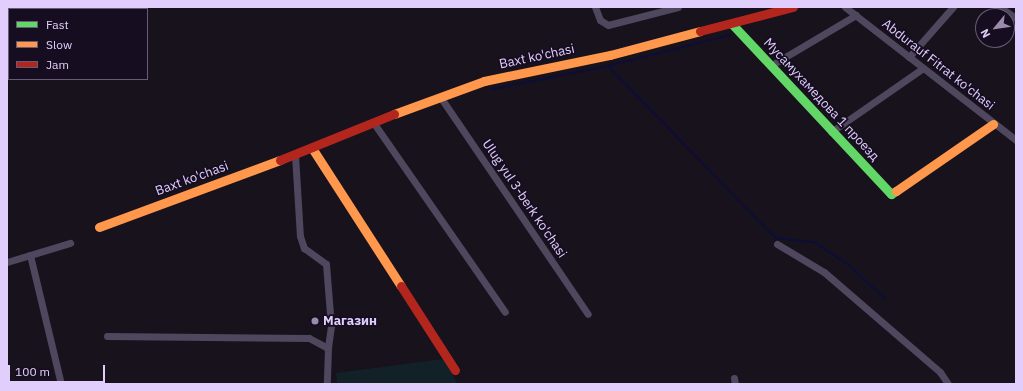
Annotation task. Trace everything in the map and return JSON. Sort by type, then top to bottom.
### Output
[{"type":"street","points":[[595,7],[600,20],[608,25],[678,7]]},
{"type":"street","name":"Baxt ko'chasi","points":[[99,227],[295,155],[373,122],[484,81],[610,55],[793,7]]},
{"type":"street","name":"Abdurauf Fitrat ko'chasi","points":[[845,7],[909,56],[993,124],[1016,140]]},
{"type":"street","points":[[909,56],[953,7]]},
{"type":"street","points":[[1000,7],[1016,18]]},
{"type":"street","points":[[770,66],[856,15]]},
{"type":"street","name":"Мусамухамедова 1 проезд","points":[[732,24],[891,194],[993,124]]},
{"type":"street","points":[[832,132],[923,68]]},
{"type":"street","name":"Ulug yul 3-berk ko'chasi","points":[[441,98],[588,314]]},
{"type":"street","points":[[373,122],[505,312]]},
{"type":"street","points":[[312,148],[455,370]]},
{"type":"street","points":[[295,155],[300,236],[304,248],[326,264],[331,326],[328,348],[327,384]]},
{"type":"street","points":[[7,262],[70,243]]},
{"type":"street","points":[[777,244],[824,272],[940,372],[948,384]]},
{"type":"street","points":[[30,255],[61,384]]},
{"type":"street","points":[[107,336],[309,338],[328,348]]},
{"type":"shaded area","points":[[443,359],[458,384],[337,384],[336,373]]},
{"type":"waterway","points":[[492,89],[608,66],[730,35]]},
{"type":"waterway","points":[[608,66],[775,238],[814,242],[850,266],[885,299]]},
{"type":"traffic: fast","points":[[732,24],[891,194],[896,191]]},
{"type":"traffic: slow","points":[[394,114],[484,81],[610,55],[700,31]]},
{"type":"traffic: slow","points":[[896,191],[993,124]]},
{"type":"traffic: slow","points":[[312,148],[401,286]]},
{"type":"traffic: slow","points":[[99,227],[280,160]]},
{"type":"traffic: jam","points":[[700,31],[793,7]]},
{"type":"traffic: jam","points":[[280,160],[394,114]]},
{"type":"traffic: jam","points":[[401,286],[455,370]]},
{"type":"place","name":"Магазин","points":[[315,321]]}]
